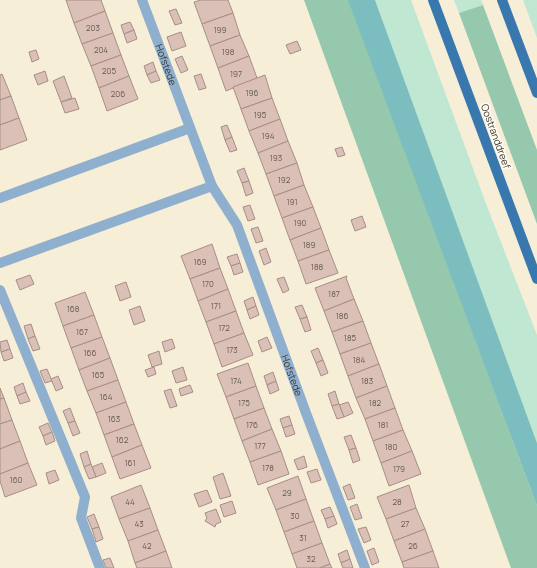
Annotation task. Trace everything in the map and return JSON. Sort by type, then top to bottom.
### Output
[{"type":"main road","name":"Oostranddreef","points":[[433,0],[537,280]]},
{"type":"main road","points":[[502,0],[537,93]]},
{"type":"street","name":"Hofstede","points":[[142,0],[212,186],[237,225],[365,568]]},
{"type":"street","points":[[0,198],[190,128]]},
{"type":"street","points":[[0,263],[212,186]]},
{"type":"street","points":[[0,290],[85,497],[82,518],[100,568]]},
{"type":"green space","points":[[304,0],[349,0],[537,506],[537,568],[511,568]]},
{"type":"green space","points":[[375,0],[411,0],[485,201],[537,335],[537,443]]},
{"type":"green space","points":[[454,0],[481,0],[483,5],[459,13]]},
{"type":"green space","points":[[523,0],[537,0],[537,38]]},
{"type":"green space","points":[[483,5],[537,150],[537,224],[459,13]]},
{"type":"water","points":[[348,0],[375,0],[537,443],[537,506]]},
{"type":"building","points":[[66,0],[101,0],[105,11],[74,23]]},
{"type":"building","points":[[201,0],[228,0],[233,13],[202,24],[194,2]]},
{"type":"building","points":[[176,9],[182,23],[175,25],[169,11]]},
{"type":"building","points":[[105,11],[113,33],[82,44],[74,23]]},
{"type":"building","points":[[233,13],[240,35],[210,46],[202,24]]},
{"type":"building","points":[[130,22],[134,30],[124,34],[121,25]]},
{"type":"building","points":[[134,30],[137,39],[127,43],[124,34]]},
{"type":"building","points":[[181,32],[186,46],[172,51],[167,37]]},
{"type":"building","points":[[113,33],[121,55],[91,66],[82,44]]},
{"type":"building","points":[[240,35],[249,56],[218,68],[210,46]]},
{"type":"building","points":[[297,41],[301,50],[290,54],[286,45]]},
{"type":"building","points":[[36,50],[39,59],[32,62],[29,52]]},
{"type":"building","points":[[121,55],[129,76],[99,88],[91,66]]},
{"type":"building","points":[[182,56],[188,70],[181,73],[175,59]]},
{"type":"building","points":[[249,56],[257,78],[226,91],[218,68]]},
{"type":"building","points":[[153,62],[156,71],[147,75],[144,66]]},
{"type":"building","points":[[45,71],[48,81],[38,85],[34,75]]},
{"type":"building","points":[[156,71],[160,80],[151,83],[147,75]]},
{"type":"building","points":[[2,74],[11,96],[0,100],[0,75]]},
{"type":"building","points":[[201,74],[206,88],[199,90],[194,76]]},
{"type":"building","points":[[265,75],[272,98],[241,109],[233,87]]},
{"type":"building","points":[[64,76],[72,98],[61,102],[53,81]]},
{"type":"building","points":[[129,76],[138,99],[107,111],[99,88]]},
{"type":"building","points":[[11,96],[19,118],[0,125],[0,100]]},
{"type":"building","points":[[75,98],[79,109],[65,113],[61,102]]},
{"type":"building","points":[[272,98],[280,119],[249,131],[241,109]]},
{"type":"building","points":[[19,118],[27,140],[0,150],[0,125]]},
{"type":"building","points":[[280,119],[288,141],[258,153],[249,131]]},
{"type":"building","points":[[227,125],[232,137],[225,140],[221,127]]},
{"type":"building","points":[[232,137],[237,150],[230,152],[225,140]]},
{"type":"building","points":[[288,141],[297,163],[266,174],[258,153]]},
{"type":"building","points":[[342,147],[345,155],[338,157],[335,149]]},
{"type":"building","points":[[297,163],[304,185],[274,196],[266,174]]},
{"type":"building","points":[[244,168],[249,181],[242,183],[237,171]]},
{"type":"building","points":[[249,181],[253,193],[246,196],[242,183]]},
{"type":"building","points":[[304,185],[313,207],[282,218],[274,196]]},
{"type":"building","points":[[250,205],[255,219],[248,221],[243,207]]},
{"type":"building","points":[[313,207],[321,228],[290,240],[282,218]]},
{"type":"building","points":[[362,216],[366,227],[355,231],[351,220]]},
{"type":"building","points":[[258,227],[263,241],[256,243],[251,229]]},
{"type":"building","points":[[321,228],[329,250],[298,261],[290,240]]},
{"type":"building","points":[[212,244],[220,268],[190,279],[181,256]]},
{"type":"building","points":[[266,248],[271,262],[264,265],[259,251]]},
{"type":"building","points":[[329,250],[338,273],[306,284],[298,261]]},
{"type":"building","points":[[237,254],[240,263],[231,266],[227,257]]},
{"type":"building","points":[[240,263],[243,272],[234,275],[231,266]]},
{"type":"building","points":[[220,268],[228,289],[198,301],[190,279]]},
{"type":"building","points":[[30,275],[34,284],[20,290],[16,280]]},
{"type":"building","points":[[347,276],[346,278],[354,299],[324,311],[315,288]]},
{"type":"building","points":[[284,277],[289,290],[283,293],[277,279]]},
{"type":"building","points":[[126,282],[131,297],[120,301],[115,286]]},
{"type":"building","points":[[228,289],[236,311],[206,322],[198,301]]},
{"type":"building","points":[[85,292],[94,315],[63,326],[55,303]]},
{"type":"building","points":[[253,297],[256,306],[247,310],[244,301]]},
{"type":"building","points":[[354,299],[363,321],[332,332],[324,311]]},
{"type":"building","points":[[302,305],[307,317],[300,319],[295,307]]},
{"type":"building","points":[[140,306],[145,321],[134,325],[129,310]]},
{"type":"building","points":[[256,306],[259,315],[250,319],[247,310]]},
{"type":"building","points":[[236,311],[244,333],[214,344],[206,322]]},
{"type":"building","points":[[94,315],[102,337],[71,348],[63,326]]},
{"type":"building","points":[[307,317],[311,330],[305,332],[300,319]]},
{"type":"building","points":[[363,321],[371,343],[340,354],[332,332]]},
{"type":"building","points":[[31,324],[35,336],[28,339],[24,326]]},
{"type":"building","points":[[244,333],[253,355],[222,367],[214,344]]},
{"type":"building","points":[[35,336],[40,349],[33,351],[28,339]]},
{"type":"building","points":[[102,337],[110,358],[79,370],[71,348]]},
{"type":"building","points":[[267,337],[272,348],[262,352],[258,341]]},
{"type":"building","points":[[172,339],[175,348],[165,352],[162,342]]},
{"type":"building","points":[[7,340],[10,349],[1,352],[0,342]]},
{"type":"building","points":[[371,343],[379,364],[348,376],[340,354]]},
{"type":"building","points":[[318,348],[323,360],[316,363],[311,351]]},
{"type":"building","points":[[10,349],[13,358],[4,361],[1,352]]},
{"type":"building","points":[[159,351],[162,364],[152,367],[148,355]]},
{"type":"building","points":[[110,358],[118,380],[87,391],[79,370]]},
{"type":"building","points":[[323,360],[328,373],[321,376],[316,363]]},
{"type":"building","points":[[248,363],[256,386],[226,397],[217,374]]},
{"type":"building","points":[[379,364],[387,386],[356,398],[348,376]]},
{"type":"building","points":[[154,367],[156,374],[148,377],[145,370]]},
{"type":"building","points":[[183,367],[187,380],[176,383],[172,371]]},
{"type":"building","points":[[47,369],[52,381],[45,383],[40,371]]},
{"type":"building","points":[[273,372],[276,381],[267,385],[264,376]]},
{"type":"building","points":[[58,376],[63,388],[56,391],[51,379]]},
{"type":"building","points":[[118,380],[126,402],[96,413],[87,391]]},
{"type":"building","points":[[276,381],[279,390],[270,394],[267,385]]},
{"type":"building","points":[[23,383],[26,392],[17,396],[14,387]]},
{"type":"building","points":[[190,385],[193,392],[181,396],[179,389]]},
{"type":"building","points":[[256,386],[264,408],[234,419],[226,397]]},
{"type":"building","points":[[387,386],[395,408],[365,419],[356,398]]},
{"type":"building","points":[[0,388],[4,398],[0,399]]},
{"type":"building","points":[[171,389],[177,406],[170,408],[164,391]]},
{"type":"building","points":[[335,391],[339,404],[332,406],[328,394]]},
{"type":"building","points":[[26,392],[30,401],[20,404],[17,396]]},
{"type":"building","points":[[4,398],[12,420],[0,424],[0,399]]},
{"type":"building","points":[[126,402],[134,424],[104,435],[96,413]]},
{"type":"building","points":[[348,402],[353,413],[344,417],[339,405]]},
{"type":"building","points":[[339,404],[344,417],[337,419],[332,406]]},
{"type":"building","points":[[70,408],[75,421],[68,423],[63,411]]},
{"type":"building","points":[[264,408],[272,429],[242,441],[234,419]]},
{"type":"building","points":[[395,408],[403,430],[373,441],[365,419]]},
{"type":"building","points":[[289,416],[292,425],[283,428],[280,419]]},
{"type":"building","points":[[12,420],[20,441],[0,449],[0,424]]},
{"type":"building","points":[[75,421],[80,433],[73,436],[68,423]]},
{"type":"building","points":[[48,423],[52,432],[43,436],[39,427]]},
{"type":"building","points":[[134,424],[142,445],[112,457],[104,435]]},
{"type":"building","points":[[292,425],[295,434],[286,437],[283,428]]},
{"type":"building","points":[[272,429],[281,451],[250,462],[242,441]]},
{"type":"building","points":[[403,430],[412,451],[381,463],[373,441]]},
{"type":"building","points":[[52,432],[55,441],[46,445],[43,436]]},
{"type":"building","points":[[351,435],[356,448],[349,450],[344,437]]},
{"type":"building","points":[[20,441],[28,463],[0,474],[0,449]]},
{"type":"building","points":[[142,445],[151,468],[120,479],[112,457]]},
{"type":"building","points":[[356,448],[360,460],[353,463],[349,450]]},
{"type":"building","points":[[87,451],[91,464],[84,467],[80,454]]},
{"type":"building","points":[[281,451],[289,474],[258,485],[250,462]]},
{"type":"building","points":[[412,451],[421,474],[389,486],[381,463]]},
{"type":"building","points":[[304,456],[307,467],[298,470],[294,460]]},
{"type":"building","points":[[28,463],[37,485],[5,497],[0,481],[0,474]]},
{"type":"building","points":[[102,463],[106,473],[96,477],[92,467]]},
{"type":"building","points":[[91,464],[96,477],[89,479],[84,467]]},
{"type":"building","points":[[317,469],[321,480],[311,483],[307,472]]},
{"type":"building","points":[[55,470],[59,480],[49,484],[46,473]]},
{"type":"building","points":[[223,473],[231,496],[220,499],[213,477]]},
{"type":"building","points":[[298,476],[306,499],[276,510],[267,488]]},
{"type":"building","points":[[350,484],[355,498],[348,500],[343,487]]},
{"type":"building","points":[[141,485],[150,508],[119,519],[111,497]]},
{"type":"building","points":[[409,485],[416,508],[386,519],[377,497]]},
{"type":"building","points":[[207,490],[212,502],[199,507],[194,494]]},
{"type":"building","points":[[306,499],[314,521],[284,532],[276,510]]},
{"type":"building","points":[[232,501],[236,513],[224,517],[220,505]]},
{"type":"building","points":[[357,504],[362,518],[355,520],[350,507]]},
{"type":"building","points":[[330,507],[334,516],[325,519],[321,510]]},
{"type":"building","points":[[150,508],[158,530],[128,541],[119,519]]},
{"type":"building","points":[[416,508],[425,529],[394,541],[386,519]]},
{"type":"building","points":[[216,509],[221,522],[216,524],[215,527],[205,521],[207,518],[205,513]]},
{"type":"building","points":[[94,514],[99,527],[92,529],[87,517]]},
{"type":"building","points":[[334,516],[337,524],[328,528],[325,519]]},
{"type":"building","points":[[314,521],[322,543],[292,554],[284,532]]},
{"type":"building","points":[[99,527],[103,539],[96,542],[92,529]]},
{"type":"building","points":[[366,527],[371,540],[364,543],[358,529]]},
{"type":"building","points":[[425,529],[433,551],[402,562],[394,541]]},
{"type":"building","points":[[158,530],[166,551],[135,563],[128,541]]},
{"type":"building","points":[[322,543],[330,564],[320,568],[297,568],[292,554]]},
{"type":"building","points":[[374,548],[379,562],[372,565],[367,551]]},
{"type":"building","points":[[347,550],[350,559],[341,563],[338,554]]},
{"type":"building","points":[[166,551],[172,568],[137,568],[135,563]]},
{"type":"building","points":[[433,551],[439,568],[404,568],[402,562]]},
{"type":"building","points":[[110,558],[114,568],[106,568],[103,560]]},
{"type":"building","points":[[350,559],[353,568],[343,568],[341,563]]},
{"type":"building","points":[[330,564],[332,568],[320,568]]}]
